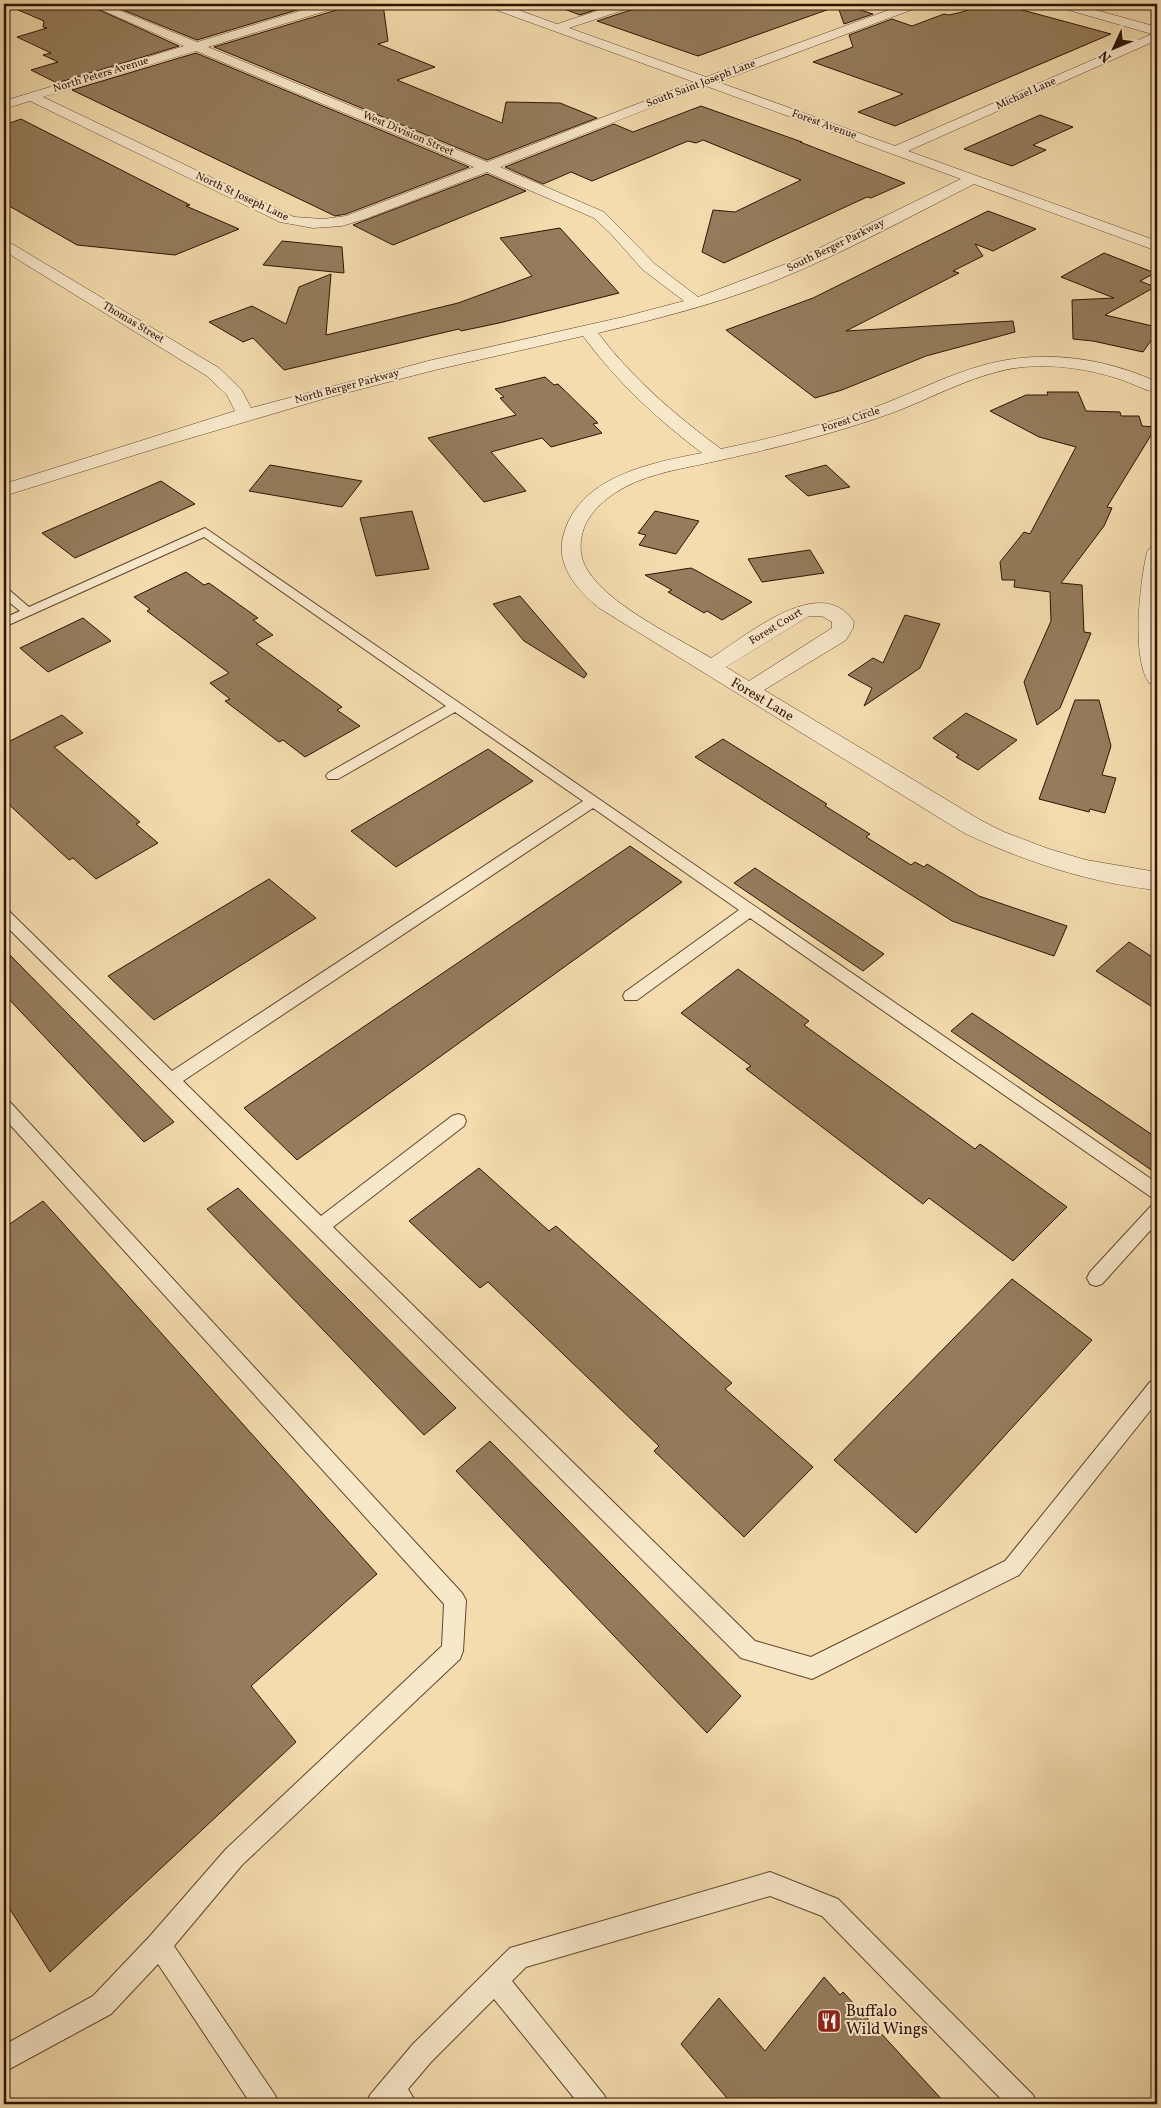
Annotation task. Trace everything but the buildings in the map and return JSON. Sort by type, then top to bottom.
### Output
[{"type":"street","name":"West Division Street","points":[[94,4],[488,166],[599,214],[609,222],[640,260],[695,303]]},
{"type":"street","name":"North Peters Avenue","points":[[4,105],[335,4]]},
{"type":"street","name":"Forest Avenue","points":[[492,4],[1157,246]]},
{"type":"street","points":[[556,28],[629,4]]},
{"type":"street","name":"South Saint Joseph Lane","points":[[488,166],[705,82],[915,4]]},
{"type":"street","points":[[1062,4],[1157,31]]},
{"type":"street","points":[[1090,12],[1110,4]]},
{"type":"street","name":"Michael Lane","points":[[895,151],[1157,36]]},
{"type":"street","name":"North St Joseph Lane","points":[[32,97],[280,216],[302,223],[330,223],[356,218],[488,166]]},
{"type":"street","name":"South Berger Parkway","points":[[695,303],[789,269],[973,179]]},
{"type":"street","name":"Thomas Street","points":[[4,245],[212,372],[237,397],[244,411],[241,416]]},
{"type":"street","name":"North Berger Parkway","points":[[4,490],[241,416],[414,370],[695,303]]},
{"type":"street","points":[[586,330],[633,386],[673,422],[717,455]]},
{"type":"street","name":"Forest Circle","points":[[717,455],[792,438],[847,422],[910,400],[978,371],[1012,364],[1045,362],[1086,366],[1119,373],[1157,388]]},
{"type":"street","name":"Forest Lane","points":[[717,455],[647,472],[610,488],[591,502],[581,514],[572,533],[570,546],[572,558],[578,574],[598,598],[710,668],[992,837],[1022,850],[1076,867],[1157,881]]},
{"type":"street","points":[[1156,562],[1150,613],[1151,644],[1157,678]]},
{"type":"street","name":"Forest Court","points":[[710,668],[806,609],[826,610],[841,618],[844,624],[843,630],[838,635],[748,691]]},
{"type":"lane","points":[[4,623],[205,532],[1157,1192]]},
{"type":"lane","points":[[4,592],[28,612]]},
{"type":"lane","points":[[333,776],[455,706]]},
{"type":"lane","points":[[171,1080],[593,801]]},
{"type":"lane","points":[[631,996],[750,910]]},
{"type":"lane","points":[[4,915],[749,1650],[812,1668],[1012,1568],[1157,1388]]},
{"type":"lane","points":[[4,1107],[455,1600],[452,1651],[234,1857],[159,1945],[102,2005],[4,2059]]},
{"type":"lane","points":[[320,1227],[458,1121]]},
{"type":"lane","points":[[1096,1278],[1157,1211]]},
{"type":"lane","points":[[392,2099],[422,2053],[519,1957],[770,1884],[830,1907],[1024,2104]]},
{"type":"lane","points":[[159,1945],[266,2104]]},
{"type":"lane","points":[[495,1980],[595,2104]]},
{"type":"place","name":"Buffalo Wild Wings","points":[[829,2021]]}]
